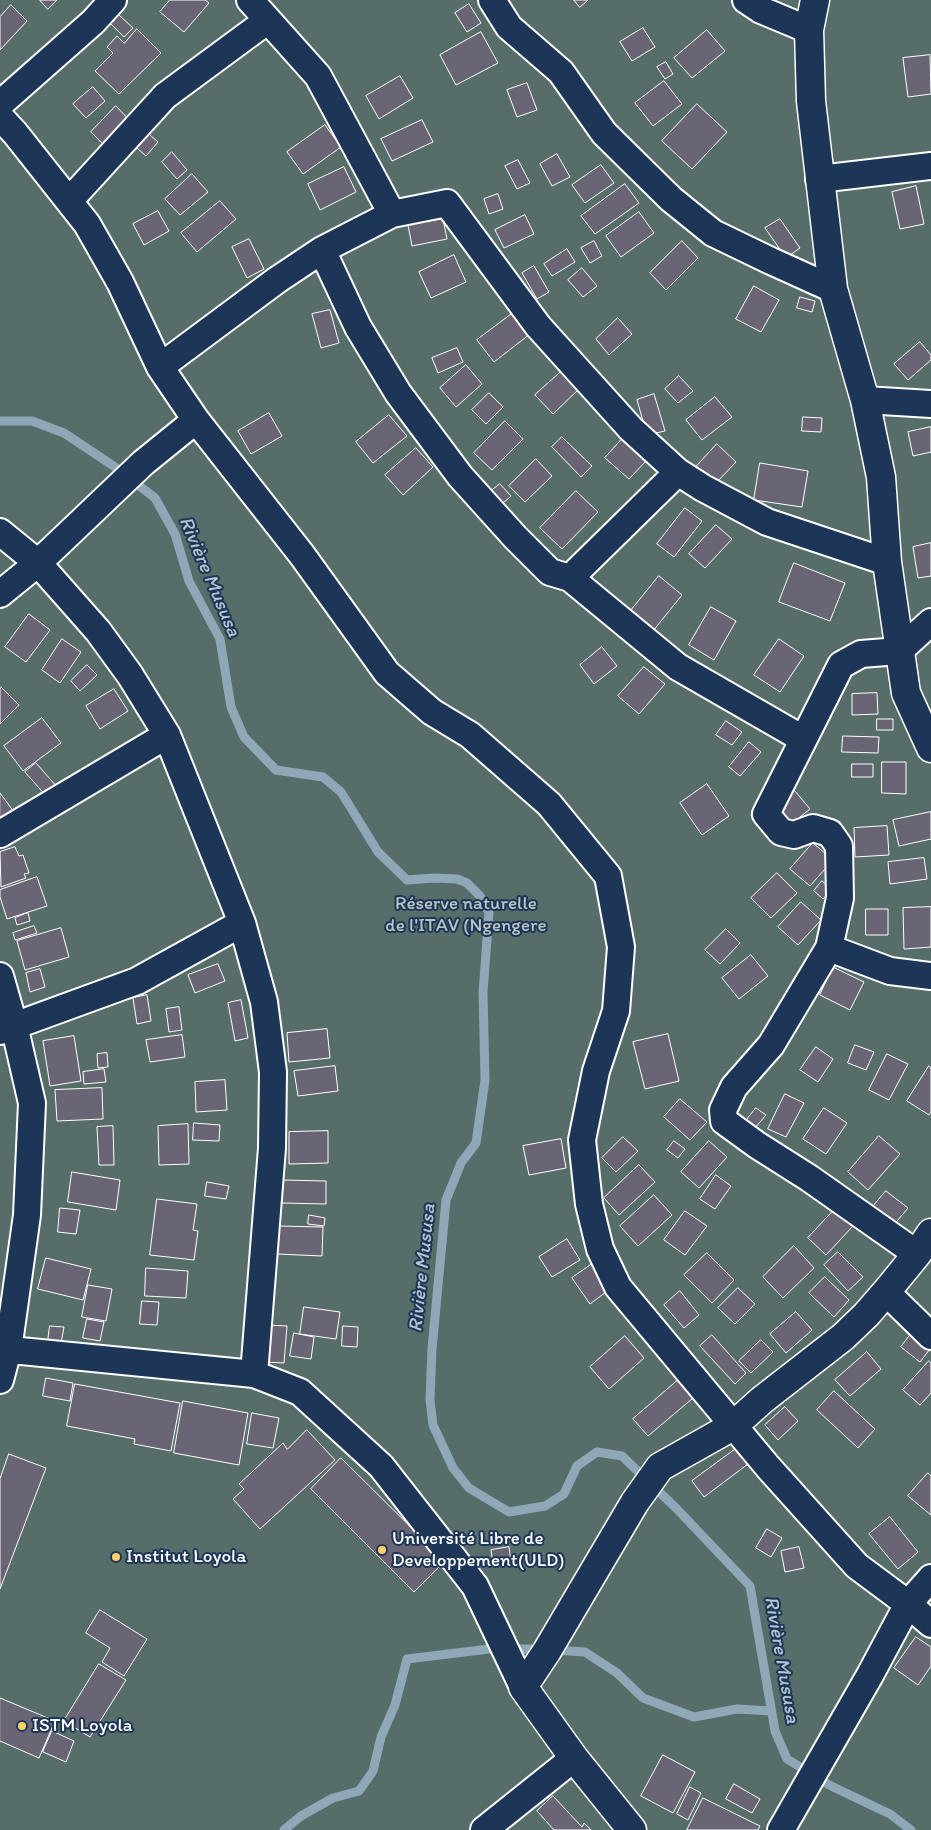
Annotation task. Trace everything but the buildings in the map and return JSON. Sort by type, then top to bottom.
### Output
[{"type":"street","points":[[0,104],[92,22],[113,0]]},
{"type":"street","points":[[250,0],[318,76],[392,214]]},
{"type":"street","points":[[492,0],[509,27],[561,72],[604,133],[671,199],[713,233],[771,262],[833,289]]},
{"type":"street","points":[[746,0],[761,10],[810,30]]},
{"type":"street","points":[[814,0],[810,30],[811,101],[833,289],[865,400],[881,478],[887,562],[906,693],[931,748]]},
{"type":"street","points":[[69,201],[165,96],[268,20]]},
{"type":"street","points":[[0,117],[15,133],[86,224],[120,282],[160,367],[196,420],[302,555],[387,673],[432,712],[470,735],[549,804],[608,876],[621,946],[616,1011],[596,1071],[582,1140],[589,1204],[600,1248],[618,1287],[733,1426],[857,1566],[908,1604],[931,1624]]},
{"type":"street","points":[[819,178],[931,166]]},
{"type":"street","points":[[160,367],[277,280],[322,250],[392,214],[447,203],[538,326],[631,429],[678,472],[703,488],[767,522],[887,562]]},
{"type":"street","points":[[322,250],[363,336],[398,393],[460,476],[515,537],[550,572],[570,578],[678,667],[803,739]]},
{"type":"street","points":[[865,400],[931,404]]},
{"type":"street","points":[[0,594],[38,563],[142,463],[196,420]]},
{"type":"street","points":[[570,578],[678,472]]},
{"type":"street","points":[[0,532],[38,563],[98,631],[130,675],[167,735],[242,923],[264,1002],[273,1072],[272,1148],[254,1374]]},
{"type":"street","points":[[523,1687],[547,1651],[635,1502],[660,1467],[733,1426],[762,1400],[843,1337],[886,1292],[924,1243],[809,1178],[757,1145],[724,1121],[723,1110],[734,1087],[771,1045],[830,948],[840,898],[839,846],[830,833],[813,828],[794,835],[781,832],[766,814],[841,664],[861,654],[899,651],[931,622]]},
{"type":"street","points":[[0,834],[167,735]]},
{"type":"street","points":[[7,1028],[136,981],[242,923]]},
{"type":"street","points":[[830,948],[890,971],[931,976]]},
{"type":"street","points":[[0,976],[7,1028],[32,1103],[27,1215],[0,1380]]},
{"type":"street","points":[[886,1292],[931,1336]]},
{"type":"street","points":[[4,1350],[254,1374],[300,1392],[381,1466],[474,1586],[523,1687],[574,1758],[632,1830]]},
{"type":"street","points":[[781,1830],[908,1604],[931,1578]]},
{"type":"street","points":[[484,1830],[574,1758]]},
{"type":"green space","name":"Réserve naturelle de l'ITAV (Ngengere","points":[[0,0],[931,0],[931,1830],[0,1830]]},
{"type":"waterway","name":"Rivière Mususa","points":[[0,421],[32,421],[64,433],[115,467],[155,498],[175,534],[189,581],[220,639],[231,707],[244,737],[276,770],[323,777],[341,792],[378,852],[407,880],[457,879],[467,883],[480,896],[489,913],[483,992],[485,1080],[476,1143],[461,1163],[446,1200],[432,1349],[430,1400],[433,1425],[453,1468],[469,1488],[509,1512],[545,1506],[564,1494],[577,1466],[597,1452],[622,1456],[676,1508],[750,1586],[775,1731],[787,1759],[831,1786],[890,1814],[911,1830]]},
{"type":"waterway","points":[[284,1830],[301,1816],[333,1798],[359,1791],[373,1771],[381,1737],[395,1705],[407,1659],[489,1649],[538,1649],[585,1652],[617,1673],[643,1698],[694,1717],[737,1709],[771,1711]]},
{"type":"place","name":"Université Libre de Developpement(ULD)","points":[[382,1550]]},
{"type":"place","name":"Institut Loyola","points":[[116,1557]]},
{"type":"place","name":"ISTM Loyola","points":[[22,1726]]}]
